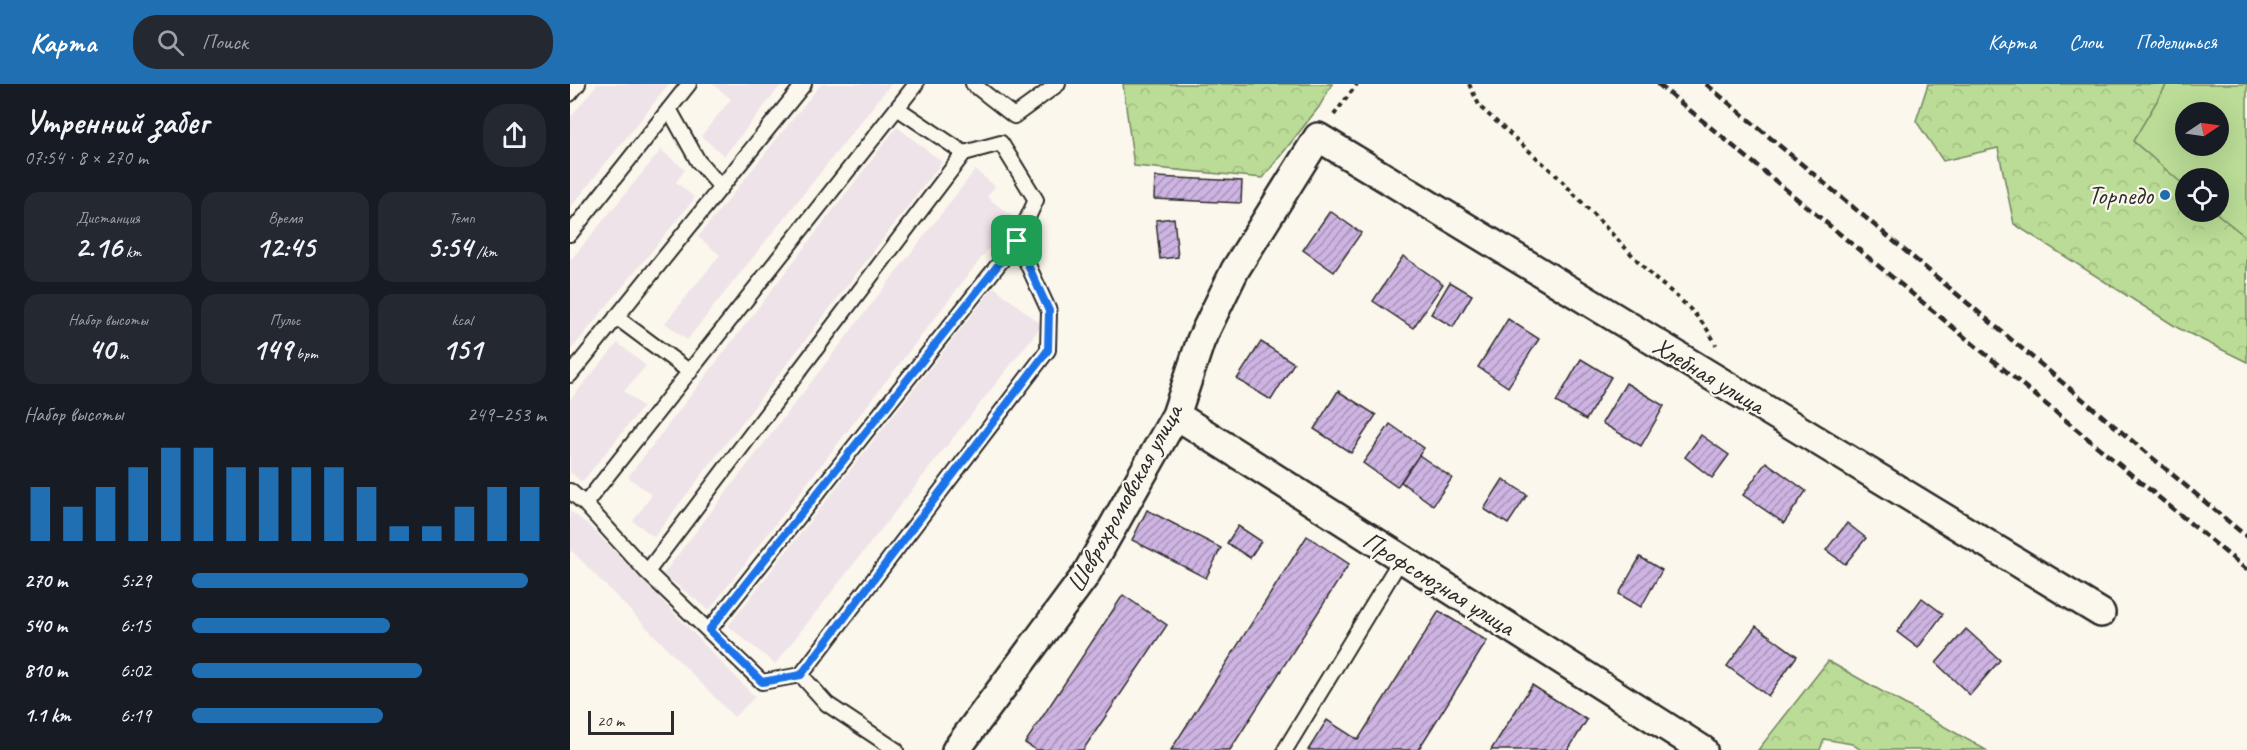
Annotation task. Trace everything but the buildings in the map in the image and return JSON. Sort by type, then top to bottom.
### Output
[{"type":"street","name":"Хлебная улица","points":[[1318,136],[2101,613]]},
{"type":"street","name":"Шеврохромовская улица","points":[[956,750],[1085,576],[1176,415],[1200,340],[1235,270],[1318,136]]},
{"type":"street","name":"Профсоюзная улица","points":[[1176,415],[1703,750]]},
{"type":"lane","points":[[570,94],[578,84]]},
{"type":"lane","points":[[570,234],[689,84]]},
{"type":"lane","points":[[570,375],[804,84]]},
{"type":"lane","points":[[585,504],[916,84]]},
{"type":"lane","points":[[973,84],[1014,116],[1058,84]]},
{"type":"lane","points":[[897,108],[964,153]]},
{"type":"lane","points":[[669,109],[698,161],[721,188]]},
{"type":"lane","points":[[647,572],[964,153],[1001,143],[1036,200],[1017,241],[709,630]]},
{"type":"lane","points":[[570,491],[585,504],[647,572],[762,682],[801,675],[1048,350],[1049,311],[1017,241]]},
{"type":"lane","points":[[616,317],[690,372]]},
{"type":"lane","points":[[1285,750],[1401,559]]},
{"type":"lane","points":[[801,675],[827,704],[896,750]]},
{"type":"path","points":[[1318,136],[1357,84]]},
{"type":"path","points":[[1469,84],[1480,107],[1556,175],[1654,278],[1701,320],[1712,334],[1720,353],[1726,385]]},
{"type":"shaded area","points":[[597,84],[669,84],[570,208],[570,118]]},
{"type":"shaded area","points":[[713,84],[782,84],[724,156],[701,136],[731,99]]},
{"type":"shaded area","points":[[821,84],[891,84],[687,340],[665,323],[720,255],[698,237]]},
{"type":"shaded area","points":[[897,127],[942,162],[654,537],[633,521],[652,495],[628,477]]},
{"type":"shaded area","points":[[661,150],[685,170],[676,182],[695,198],[570,351],[570,261]]},
{"type":"shaded area","points":[[975,170],[995,186],[987,197],[1013,217],[709,610],[663,574]]},
{"type":"shaded area","points":[[994,287],[1042,325],[775,664],[728,626]]},
{"type":"shaded area","points":[[618,343],[646,366],[624,391],[643,407],[582,482],[570,472],[570,400]]},
{"type":"shaded area","points":[[570,511],[590,526],[755,697],[734,717],[572,551],[570,553]]},
{"type":"green space","points":[[1123,84],[1332,84],[1319,107],[1263,178],[1134,166]]},
{"type":"green space","points":[[1928,84],[2167,84],[2133,141],[2175,177],[2175,222],[2227,222],[2247,238],[2247,362],[2178,328],[2014,224],[1998,148],[1943,161],[1916,121]]},
{"type":"green space","name":"Торпедо","points":[[2161,84],[2247,84],[2247,286],[2175,222],[2229,222],[2229,168],[2175,168],[2175,222],[2099,154]]},
{"type":"green space","points":[[1828,661],[1986,750],[1861,750],[1852,744],[1824,739],[1820,750],[1758,750]]},
{"type":"railway","points":[[1658,84],[2247,570]]},
{"type":"railway","points":[[1706,84],[2247,537]]},
{"type":"place","name":"Торпедо","points":[[2165,195]]},
{"type":"route","points":[[1017,241],[1049,311],[1048,350],[801,675],[762,682],[709,630],[1017,241]]}]
